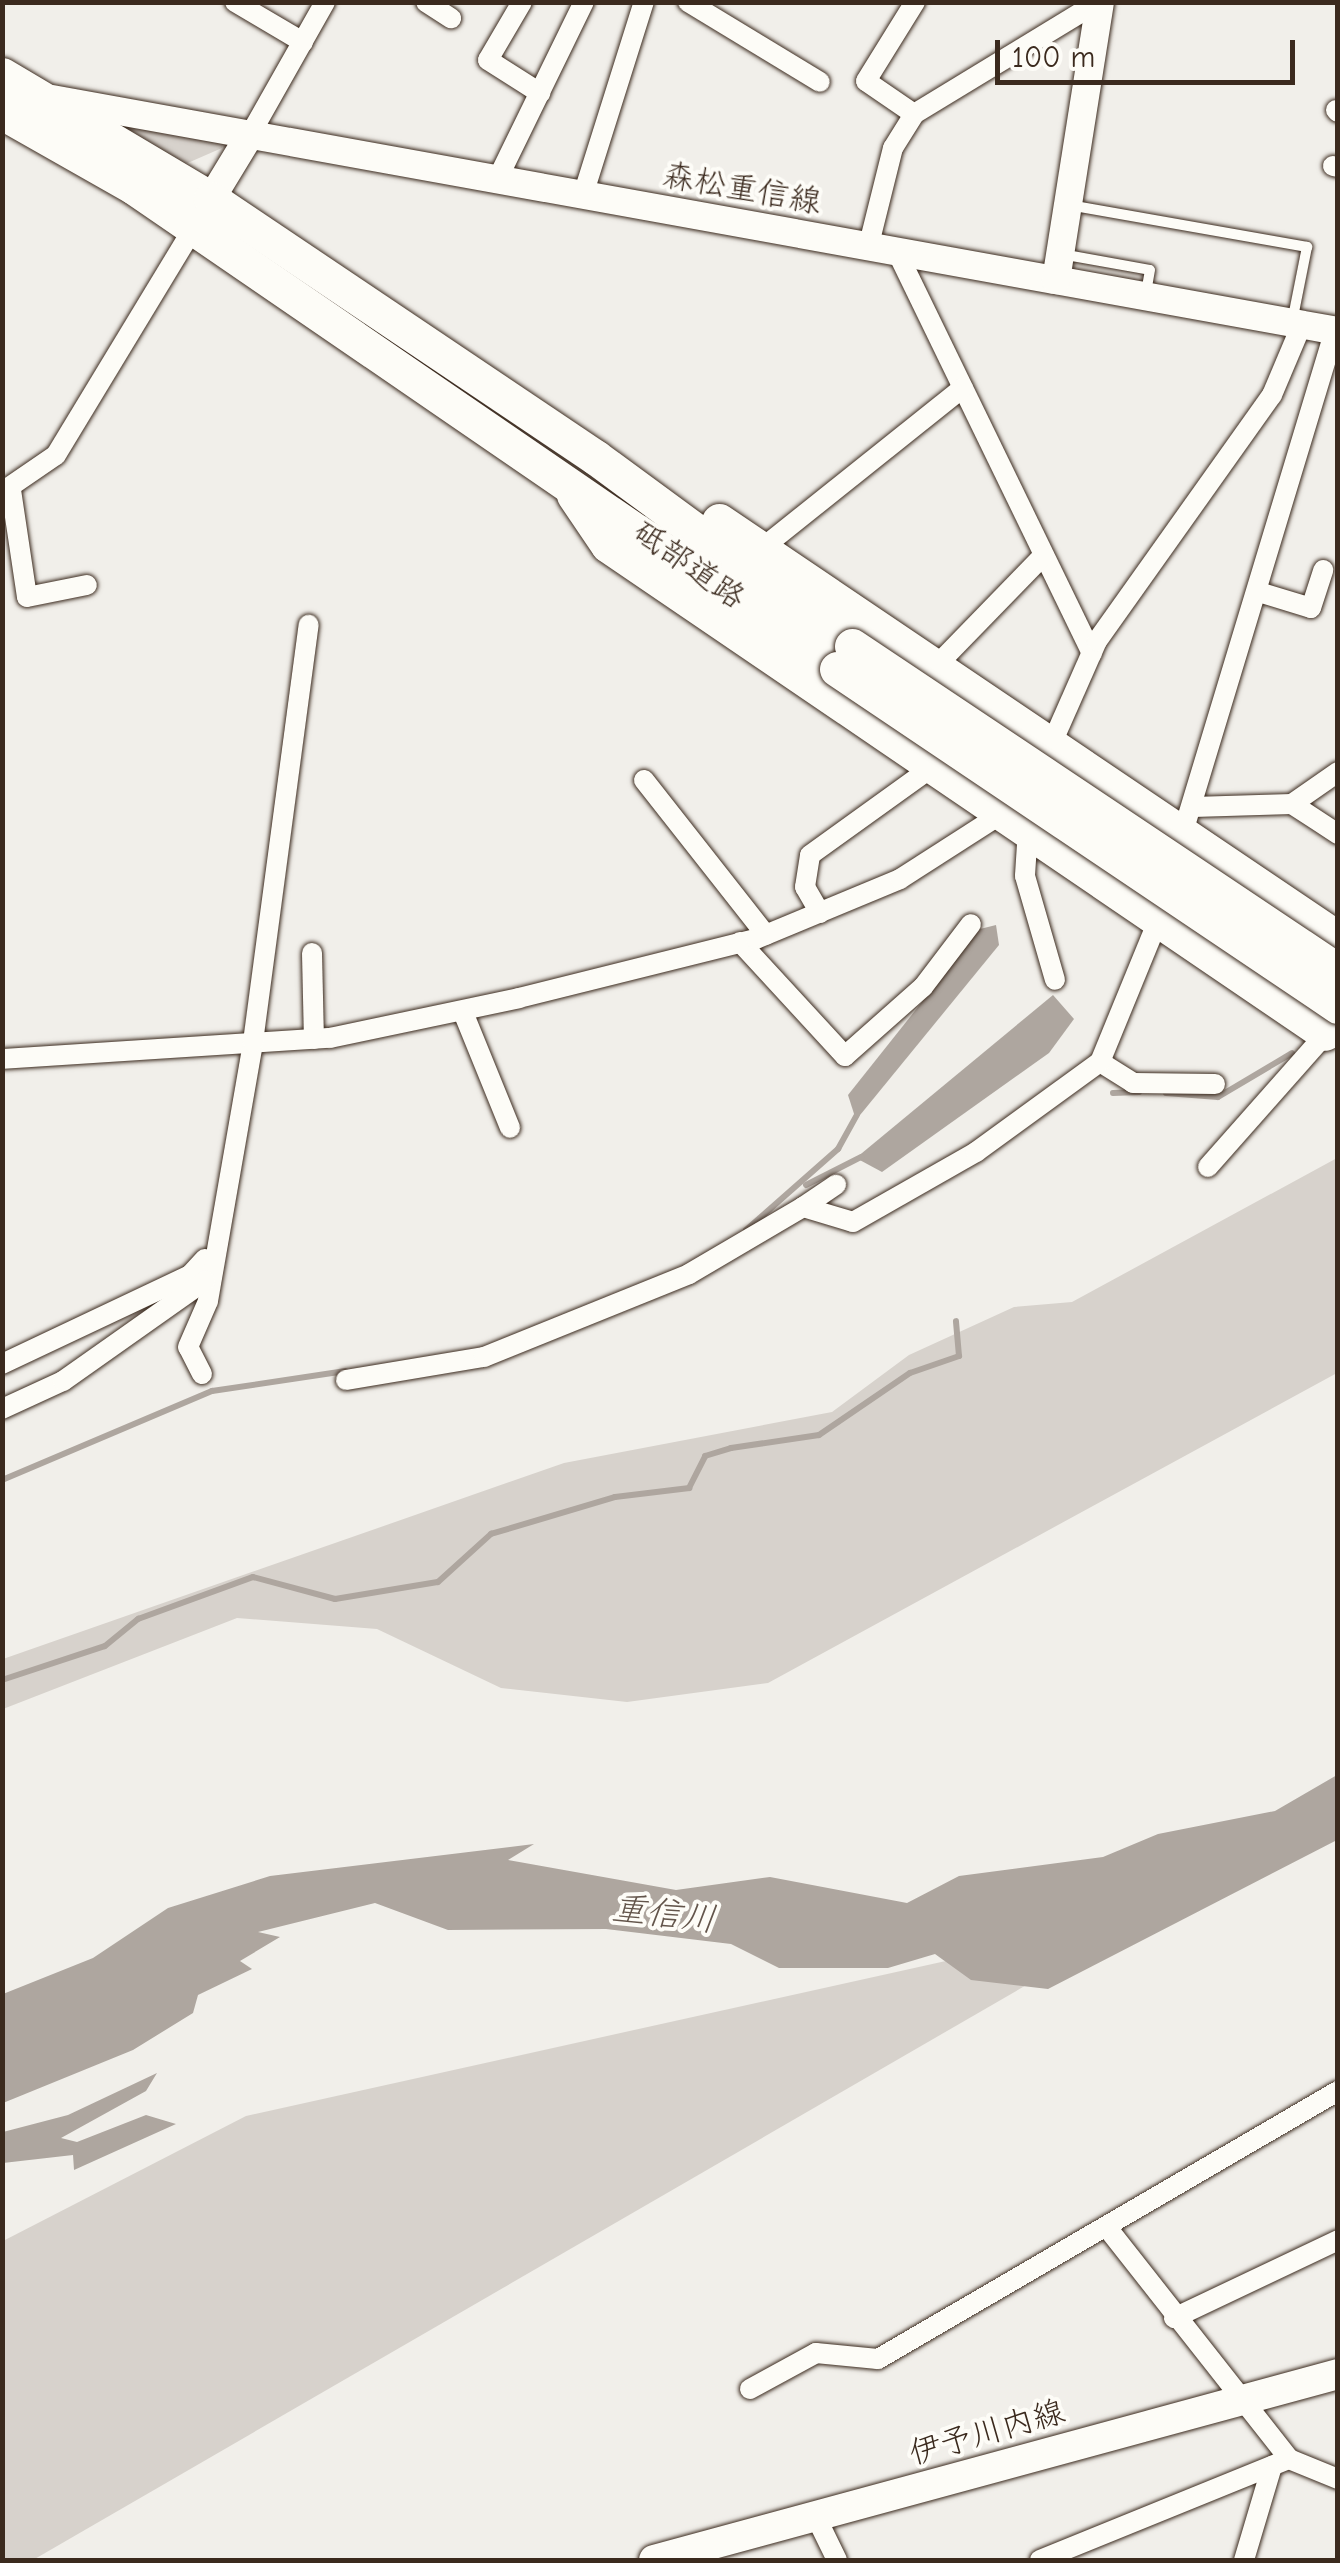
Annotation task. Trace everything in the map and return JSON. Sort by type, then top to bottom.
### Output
[{"type":"highway","points":[[2,74],[45,114]]},
{"type":"highway","points":[[2,112],[45,114]]},
{"type":"highway","name":"砥部道路","points":[[45,114],[211,199],[595,457],[845,658],[1333,1021]]},
{"type":"highway","name":"砥部道路","points":[[45,114],[192,230],[560,475],[1338,971]]},
{"type":"highway","points":[[595,457],[659,481],[1051,748],[1187,821],[1338,939]]},
{"type":"highway","points":[[560,475],[608,545],[1160,917],[1333,1021]]},
{"type":"main road","points":[[1058,267],[1099,2]]},
{"type":"main road","name":"森松重信線","points":[[45,114],[251,132],[868,248],[1058,267],[1145,297],[1336,330]]},
{"type":"main road","points":[[192,230],[251,132]]},
{"type":"main road","name":"伊予川内線","points":[[654,2560],[1338,2374]]},
{"type":"street","points":[[235,2],[302,42]]},
{"type":"street","points":[[251,132],[325,2]]},
{"type":"street","points":[[426,2],[451,18]]},
{"type":"street","points":[[522,2],[488,60],[540,94]]},
{"type":"street","points":[[497,180],[584,2]]},
{"type":"street","points":[[583,196],[644,2]]},
{"type":"street","points":[[688,2],[820,82]]},
{"type":"street","points":[[914,114],[866,82],[915,2]]},
{"type":"street","points":[[868,248],[893,148],[914,114],[1099,2]]},
{"type":"street","points":[[87,585],[27,597],[7,491],[56,455],[192,230]]},
{"type":"street","points":[[897,252],[1092,653]]},
{"type":"street","points":[[1054,980],[1025,876],[1017,821],[1092,653],[1272,395],[1297,324]]},
{"type":"street","points":[[802,1207],[853,1222],[1032,1119],[1100,1062],[1160,917],[1187,821],[1262,594],[1336,330]]},
{"type":"street","points":[[761,549],[963,388]]},
{"type":"street","points":[[934,668],[950,642],[1043,556]]},
{"type":"street","points":[[1262,594],[1312,608],[1323,570]]},
{"type":"street","points":[[202,1374],[188,1348],[208,1301],[205,1281],[252,1042],[309,625]]},
{"type":"street","points":[[820,914],[806,887],[810,855],[934,766]]},
{"type":"street","points":[[1187,821],[1292,804],[1338,772]]},
{"type":"street","points":[[644,780],[766,935]]},
{"type":"street","points":[[1292,804],[1338,834]]},
{"type":"street","points":[[2,1059],[314,1039],[464,1012],[766,935],[900,879],[1017,821]]},
{"type":"street","points":[[740,942],[845,1056],[923,987],[972,924]]},
{"type":"street","points":[[312,953],[314,1039]]},
{"type":"street","points":[[464,1012],[510,1128]]},
{"type":"street","points":[[1208,1167],[1333,1021]]},
{"type":"street","points":[[1100,1062],[1133,1083],[1215,1084]]},
{"type":"street","points":[[346,1380],[484,1357],[689,1274],[836,1185]]},
{"type":"street","points":[[2,1364],[190,1276],[210,1254]]},
{"type":"street","points":[[2,1409],[63,1381],[205,1281]]},
{"type":"street","points":[[750,2390],[816,2353],[878,2360],[1109,2230],[1338,2090]]},
{"type":"street","points":[[1109,2230],[1280,2462]]},
{"type":"street","points":[[1174,2318],[1338,2240]]},
{"type":"street","points":[[1244,2560],[1280,2462]]},
{"type":"street","points":[[1040,2560],[1280,2462],[1338,2479]]},
{"type":"street","points":[[816,2517],[837,2560]]},
{"type":"lane","points":[[1068,205],[1306,247],[1297,324]]},
{"type":"shaded area","points":[[109,116],[223,143],[222,148],[183,165]]},
{"type":"shaded area","points":[[1337,1158],[1337,1373],[768,1683],[627,1702],[501,1688],[377,1629],[237,1618],[3,1709],[3,1659],[564,1463],[832,1412],[909,1355],[1014,1307],[1072,1302]]},
{"type":"shaded area","points":[[1144,1917],[33,2560],[3,2560],[3,2241],[246,2116]]},
{"type":"water","points":[[996,925],[999,945],[856,1120],[848,1095],[980,929]]},
{"type":"water","points":[[1053,995],[1074,1019],[1049,1053],[882,1172],[856,1158]]},
{"type":"water","name":"重信川","points":[[1337,1775],[1337,1840],[1048,1989],[971,1980],[935,1954],[888,1968],[779,1968],[731,1944],[606,1929],[448,1930],[375,1903],[258,1932],[280,1937],[240,1961],[252,1969],[198,1995],[193,2013],[133,2050],[3,2103],[3,1994],[93,1958],[168,1908],[270,1876],[534,1844],[508,1860],[676,1890],[770,1877],[907,1903],[959,1876],[1103,1857],[1158,1834],[1275,1811]]},
{"type":"water","points":[[157,2073],[146,2091],[61,2138],[77,2142],[146,2115],[176,2124],[74,2170],[73,2155],[3,2163],[3,2132],[68,2115]]},
{"type":"waterway","points":[[1166,1093],[1218,1097],[1292,1053]]},
{"type":"waterway","points":[[1113,1093],[1139,1092]]},
{"type":"waterway","points":[[746,1230],[838,1149],[857,1115]]},
{"type":"waterway","points":[[806,1185],[861,1157]]},
{"type":"waterway","points":[[2,1680],[105,1646],[138,1619],[253,1577],[335,1599],[438,1582],[491,1534],[615,1497],[689,1488],[705,1456],[731,1448],[819,1435],[910,1373],[959,1356],[956,1321]]},
{"type":"waterway","points":[[2,1480],[212,1391],[346,1371]]}]
